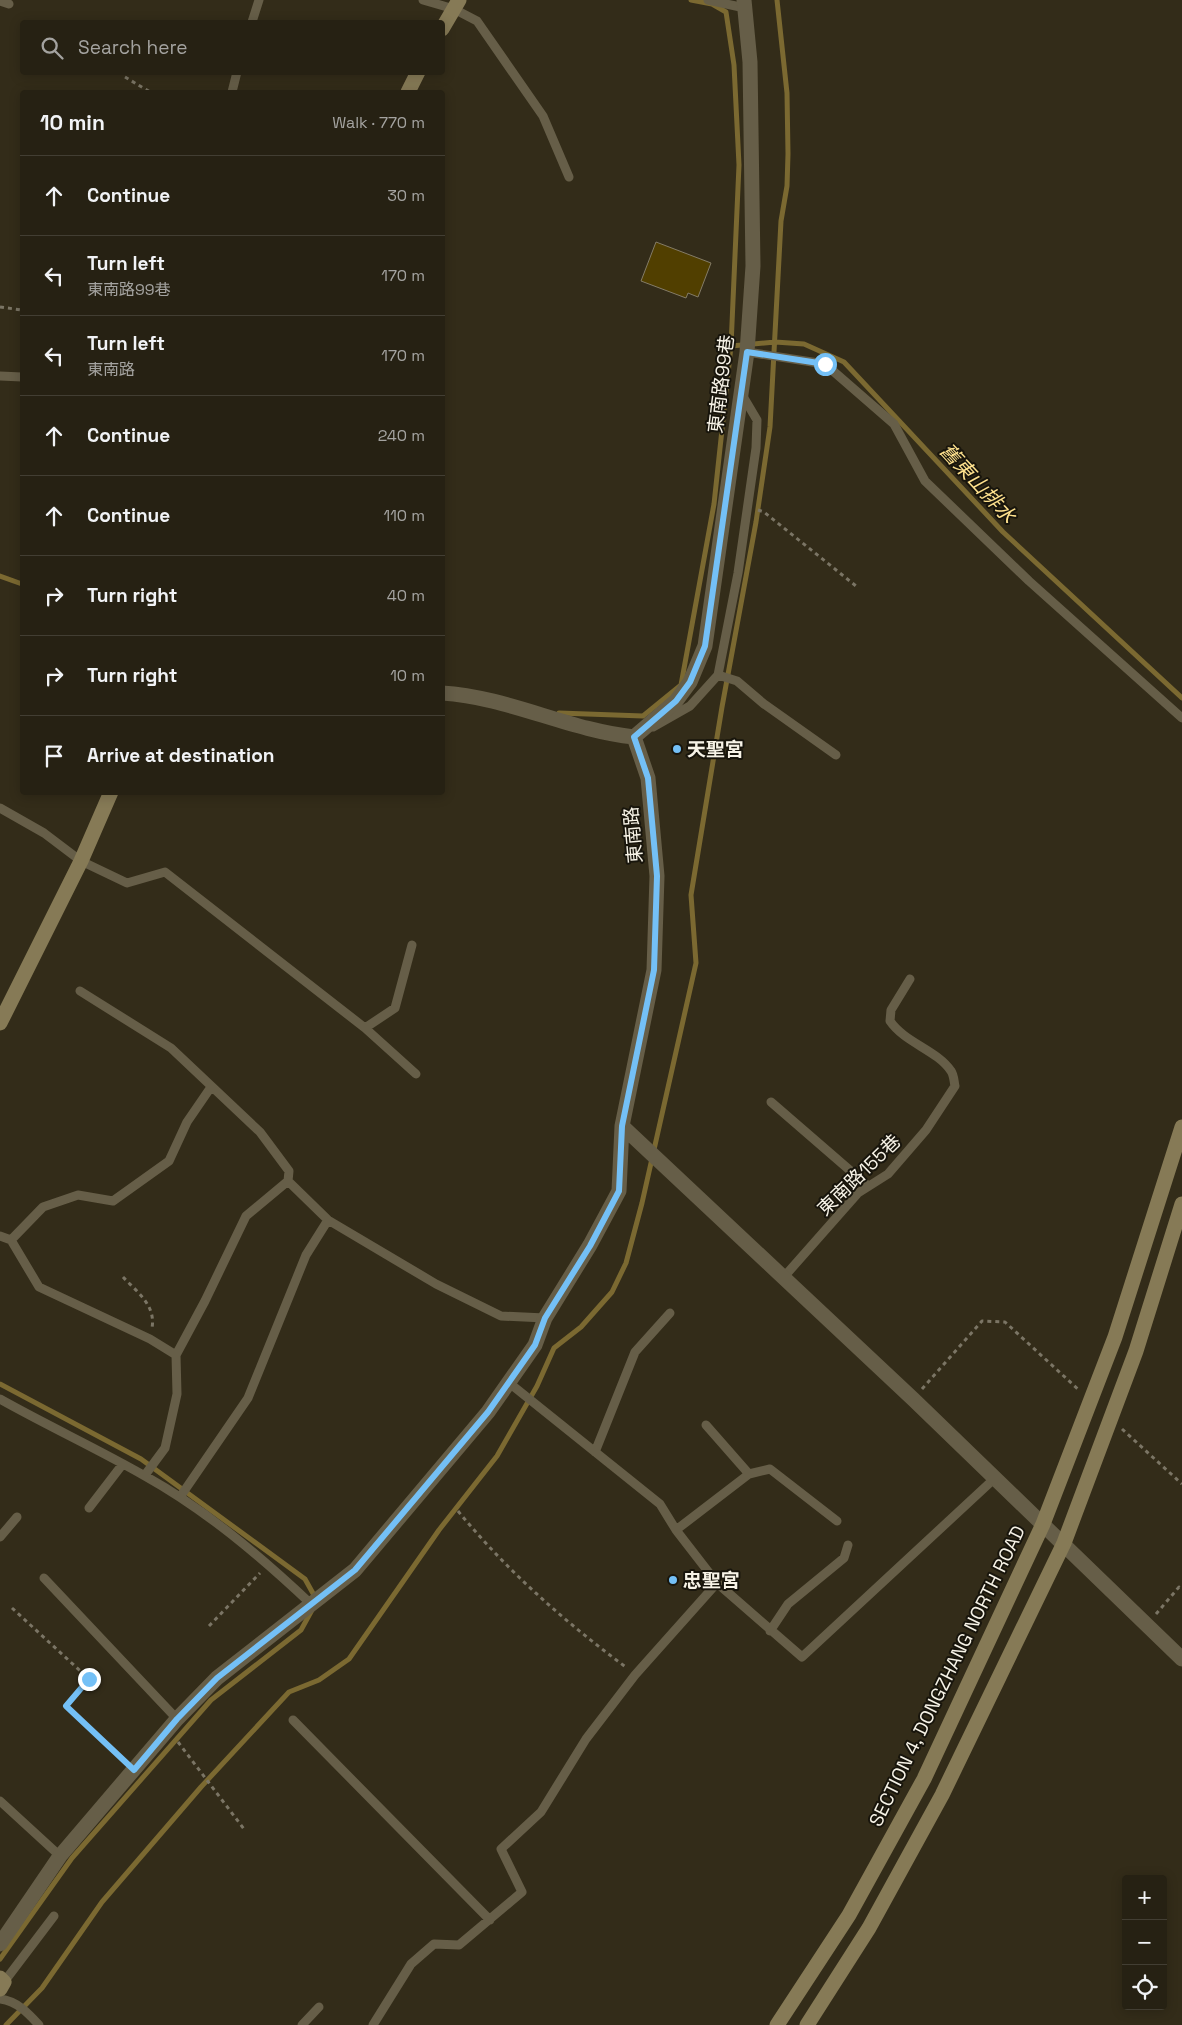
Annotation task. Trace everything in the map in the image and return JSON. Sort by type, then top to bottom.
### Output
[{"type":"street","points":[[445,24],[457,4]]},
{"type":"street","name":"東南路99巷","points":[[634,737],[676,701],[690,682],[705,646],[747,352],[753,266],[750,62],[744,4]]},
{"type":"street","points":[[409,90],[416,75]]},
{"type":"street","points":[[445,693],[472,695],[605,734],[634,737]]},
{"type":"street","name":"東南路","points":[[0,1944],[60,1856],[173,1724],[217,1678],[355,1570],[488,1412],[535,1345],[545,1318],[590,1246],[619,1191],[622,1126],[654,970],[657,876],[648,778],[634,737]]},
{"type":"street","points":[[0,1023],[81,861],[109,795]]},
{"type":"street","points":[[622,1126],[913,1399],[1182,1659]]},
{"type":"street","name":"SECTION 4, DONGZHANG NORTH ROAD","points":[[777,2025],[849,1915],[924,1779],[1043,1524],[1115,1337],[1182,1127]]},
{"type":"street","points":[[807,2025],[869,1928],[942,1795],[1064,1544],[1136,1351],[1182,1204]]},
{"type":"lane","points":[[253,20],[259,0]]},
{"type":"lane","points":[[423,0],[457,4],[477,21],[543,116],[569,177]]},
{"type":"lane","points":[[708,0],[744,4]]},
{"type":"lane","points":[[232,90],[236,75]]},
{"type":"lane","points":[[747,352],[825,364],[894,424],[925,481],[1030,581],[1182,718]]},
{"type":"lane","points":[[0,376],[20,377]]},
{"type":"lane","points":[[634,737],[678,715],[690,706],[718,675],[738,573],[758,420],[741,393]]},
{"type":"lane","points":[[718,675],[737,681],[764,704],[836,755]]},
{"type":"lane","points":[[0,808],[44,833],[81,861],[127,883],[165,872],[365,1028],[416,1074]]},
{"type":"lane","points":[[365,1028],[395,1008],[412,945]]},
{"type":"lane","name":"東南路155巷","points":[[783,1278],[858,1193],[888,1174],[920,1138],[955,1086],[952,1072],[938,1059],[906,1037],[890,1021],[891,1010],[910,979]]},
{"type":"lane","points":[[80,991],[171,1048],[260,1132],[289,1171],[288,1181],[246,1216],[205,1302],[176,1355],[177,1394],[165,1448],[145,1475]]},
{"type":"lane","points":[[11,1240],[43,1207],[78,1196],[113,1201],[169,1161],[187,1122],[211,1087]]},
{"type":"lane","points":[[771,1102],[868,1186]]},
{"type":"lane","points":[[288,1181],[328,1220],[436,1284],[502,1316],[545,1318]]},
{"type":"lane","points":[[180,1498],[248,1398],[306,1255],[328,1220]]},
{"type":"lane","points":[[0,1236],[11,1240],[39,1287],[150,1339],[176,1355]]},
{"type":"lane","points":[[594,1452],[634,1352],[670,1313]]},
{"type":"lane","points":[[508,1382],[660,1504],[676,1530],[717,1583],[802,1657],[995,1478]]},
{"type":"lane","points":[[0,1399],[122,1465],[145,1475],[180,1498],[316,1600]]},
{"type":"lane","points":[[706,1425],[749,1474]]},
{"type":"lane","points":[[88,1508],[122,1465]]},
{"type":"lane","points":[[676,1530],[749,1474],[770,1469],[837,1521]]},
{"type":"lane","points":[[0,1537],[17,1517]]},
{"type":"lane","points":[[770,1631],[788,1604],[844,1558],[848,1545]]},
{"type":"lane","points":[[44,1578],[173,1724]]},
{"type":"lane","points":[[373,2025],[411,1964],[434,1944],[459,1945],[522,1892],[501,1849],[541,1812],[586,1739],[635,1674],[717,1583]]},
{"type":"lane","points":[[293,1720],[490,1920]]},
{"type":"lane","points":[[0,1801],[60,1856]]},
{"type":"lane","points":[[1,1983],[54,1916]]},
{"type":"lane","points":[[0,1999],[8,2000],[27,2012],[39,2025]]},
{"type":"lane","points":[[302,2025],[319,2007]]},
{"type":"path","points":[[125,77],[147,90]]},
{"type":"path","points":[[0,307],[20,310]]},
{"type":"path","points":[[747,508],[764,512],[856,586]]},
{"type":"path","points":[[123,1277],[148,1303],[153,1319],[150,1339]]},
{"type":"path","points":[[913,1399],[982,1321],[1005,1322],[1091,1401]]},
{"type":"path","points":[[1111,1418],[1182,1484]]},
{"type":"path","points":[[458,1511],[490,1550],[576,1630],[635,1674]]},
{"type":"path","points":[[209,1626],[269,1564]]},
{"type":"path","points":[[1146,1624],[1179,1587],[1182,1590]]},
{"type":"path","points":[[12,1608],[89,1679],[66,1706],[134,1770]]},
{"type":"path","points":[[173,1724],[244,1829]]},
{"type":"building","points":[[656,242],[711,263],[698,297],[688,293],[686,298],[641,281]]},
{"type":"waterway","points":[[559,713],[643,716],[681,685],[714,504],[731,346],[739,165],[734,65],[726,12],[712,4],[691,0]]},
{"type":"waterway","points":[[6,2025],[42,1988],[102,1902],[201,1787],[289,1692],[319,1680],[349,1659],[439,1530],[497,1456],[537,1386],[554,1348],[581,1327],[612,1292],[626,1263],[642,1203],[696,963],[691,895],[722,707],[756,522],[770,427],[781,221],[787,186],[788,154],[787,93],[777,0]]},
{"type":"waterway","name":"舊東山排水","points":[[731,346],[775,342],[804,344],[844,362],[1003,532],[1182,698]]},
{"type":"waterway","points":[[0,576],[20,583]]},
{"type":"waterway","points":[[0,1384],[141,1459],[305,1579],[315,1597]]},
{"type":"waterway","points":[[0,1959],[72,1858],[211,1700],[301,1630],[312,1610]]},
{"type":"place","name":"天聖宮","points":[[677,749]]},
{"type":"place","name":"忠聖宮","points":[[673,1580]]},
{"type":"route","points":[[89,1679],[66,1706],[134,1770],[177,1719],[217,1678],[355,1570],[488,1412],[535,1345],[545,1318],[590,1246],[619,1191],[622,1126],[654,970],[657,876],[648,778],[634,737],[676,701],[690,682],[705,646],[747,352],[825,364]]}]
